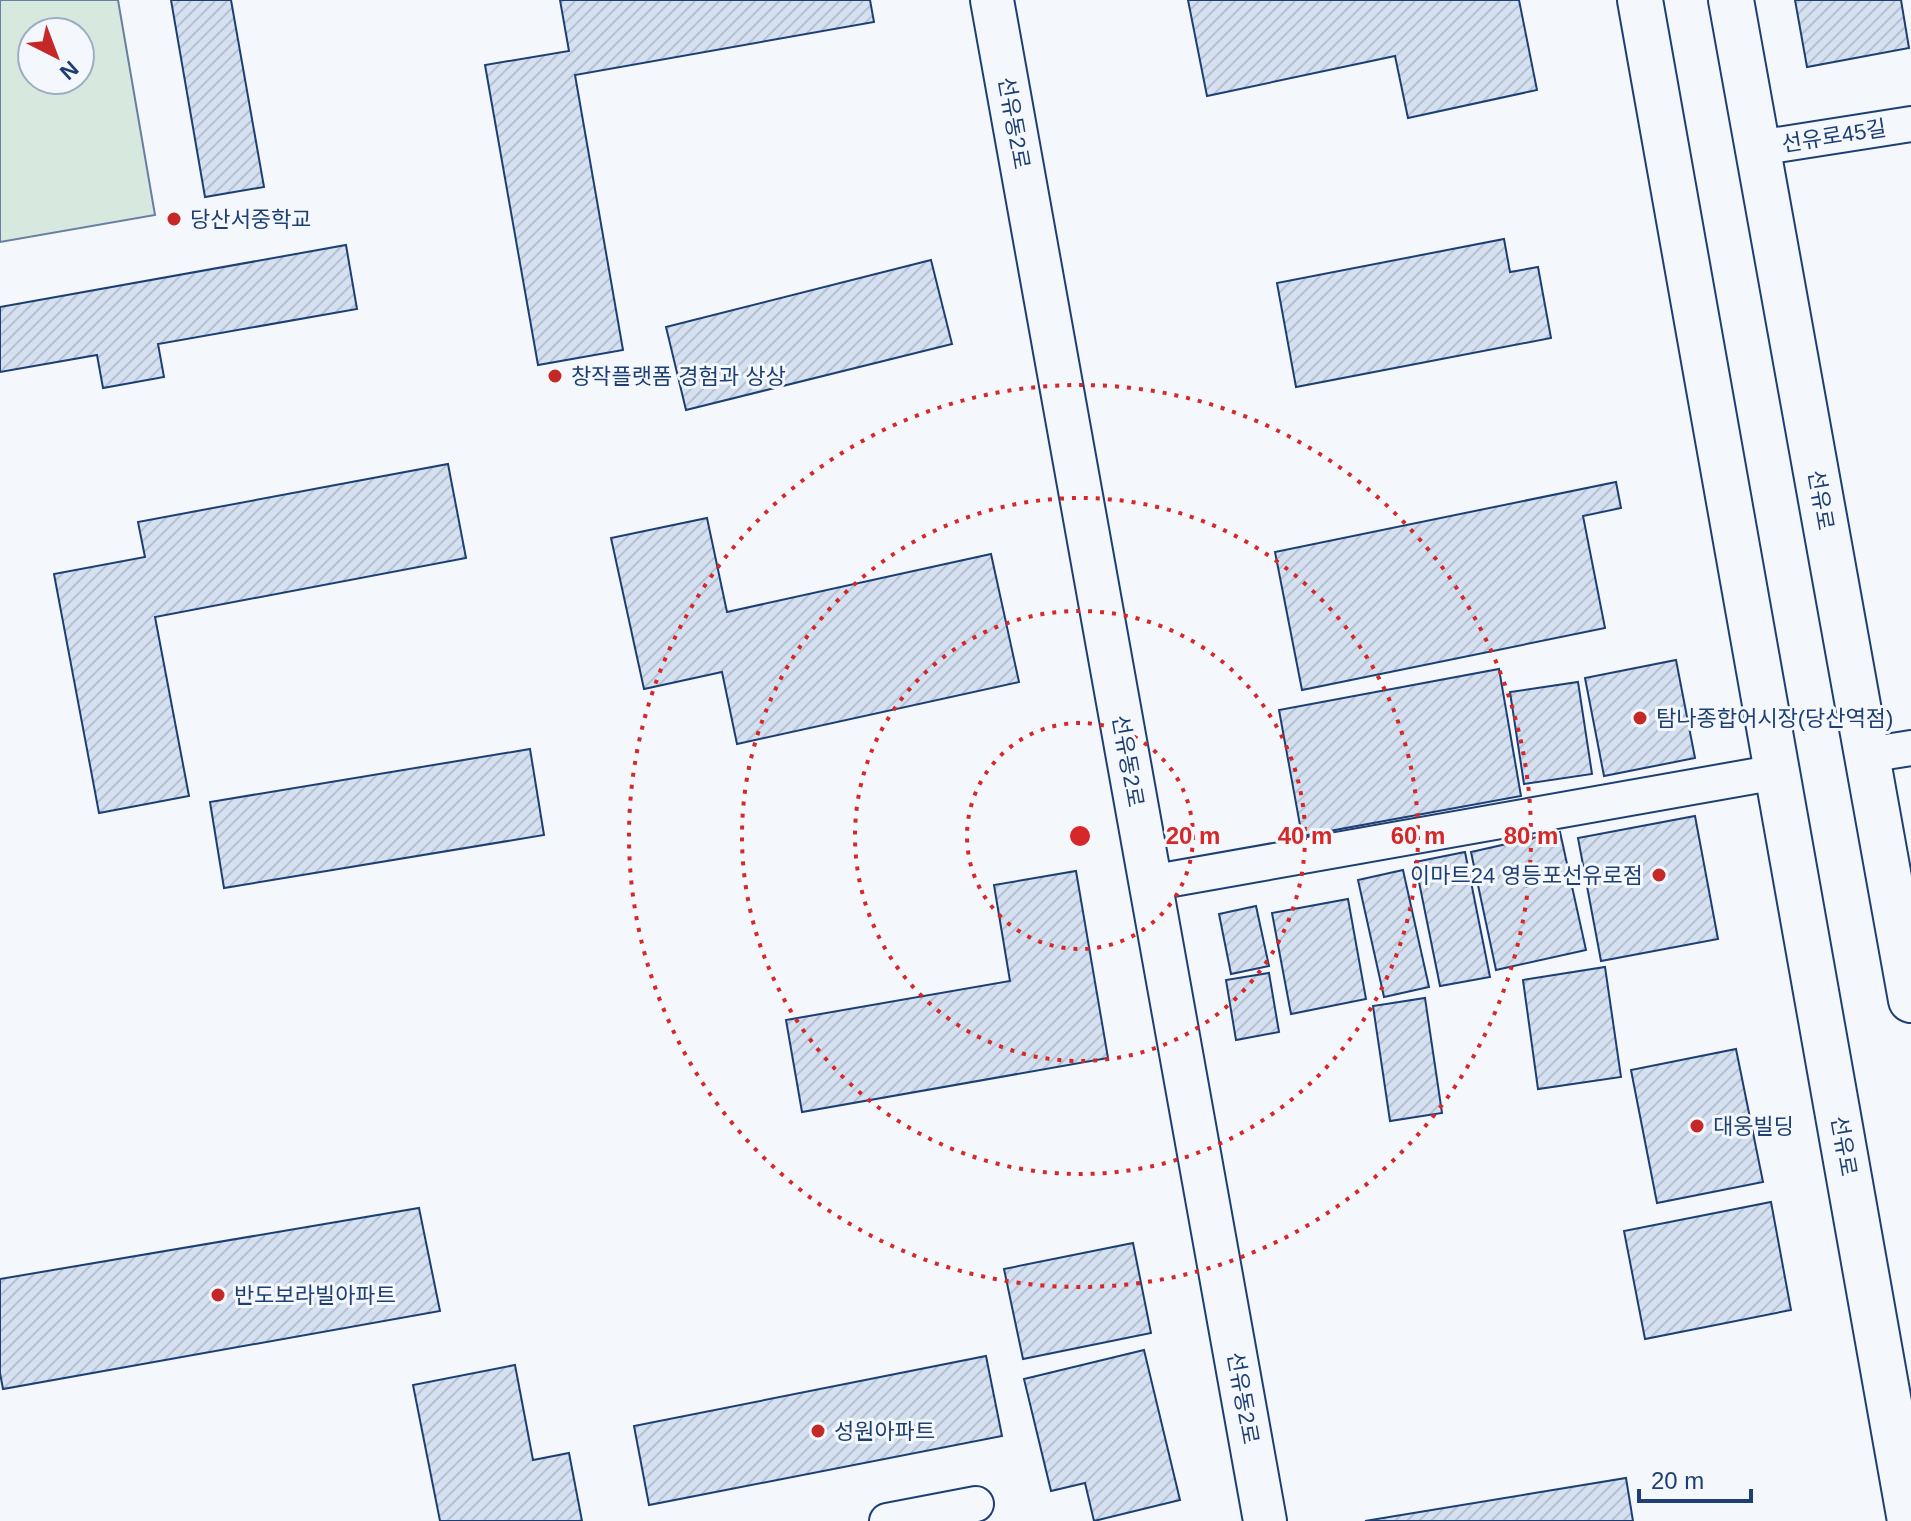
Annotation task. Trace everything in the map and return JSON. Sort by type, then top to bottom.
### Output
[{"type":"main road","name":"선유로","points":[[1640,0],[1910,1521]]},
{"type":"main road","name":"선유로","points":[[1731,0],[1911,1000]]},
{"type":"street","name":"선유동2로","points":[[992,0],[1265,1521]]},
{"type":"street","name":"선유로45길","points":[[1758,148],[1911,124]]},
{"type":"street","points":[[1867,755],[1911,748]]},
{"type":"street","points":[[1150,883],[1777,772]]},
{"type":"street","points":[[887,1521],[976,1504]]},
{"type":"shaded area","points":[[0,0],[118,0],[155,215],[0,242]]},
{"type":"building","points":[[171,0],[231,0],[264,187],[205,197]]},
{"type":"building","points":[[560,0],[870,0],[874,22],[575,75],[623,350],[538,365],[485,65],[569,51]]},
{"type":"building","points":[[1188,0],[1519,0],[1537,90],[1408,118],[1395,56],[1207,96]]},
{"type":"building","points":[[1795,0],[1901,0],[1909,48],[1807,67]]},
{"type":"building","points":[[1504,239],[1510,272],[1538,267],[1551,338],[1296,387],[1277,283]]},
{"type":"building","points":[[346,245],[357,309],[158,344],[164,377],[103,388],[97,355],[0,372],[0,307]]},
{"type":"building","points":[[931,260],[952,344],[686,410],[666,327]]},
{"type":"building","points":[[448,464],[466,558],[155,617],[189,796],[99,813],[54,574],[145,557],[138,522]]},
{"type":"building","points":[[1616,482],[1621,508],[1583,516],[1605,628],[1302,690],[1275,552]]},
{"type":"building","points":[[707,518],[727,612],[991,554],[1019,682],[737,744],[722,672],[644,689],[611,538]]},
{"type":"building","points":[[1676,660],[1695,758],[1604,776],[1585,678]]},
{"type":"building","points":[[1499,669],[1521,796],[1302,836],[1279,710]]},
{"type":"building","points":[[1578,682],[1592,774],[1524,784],[1510,692]]},
{"type":"building","points":[[530,749],[544,835],[224,888],[210,802]]},
{"type":"building","points":[[1695,816],[1718,939],[1601,961],[1578,838]]},
{"type":"building","points":[[1560,832],[1586,950],[1496,970],[1471,852]]},
{"type":"building","points":[[1465,852],[1490,977],[1440,986],[1415,862]]},
{"type":"building","points":[[1403,870],[1429,987],[1384,997],[1358,880]]},
{"type":"building","points":[[1076,871],[1108,1058],[802,1112],[786,1020],[1010,981],[994,885]]},
{"type":"building","points":[[1348,899],[1366,999],[1291,1014],[1272,913]]},
{"type":"building","points":[[1256,906],[1269,966],[1231,974],[1219,914]]},
{"type":"building","points":[[1605,967],[1621,1077],[1538,1089],[1523,980]]},
{"type":"building","points":[[1269,973],[1279,1032],[1236,1040],[1226,980]]},
{"type":"building","points":[[1425,998],[1442,1113],[1390,1121],[1373,1006]]},
{"type":"building","name":"대웅빌딩","points":[[1736,1049],[1763,1182],[1657,1203],[1631,1070]]},
{"type":"building","points":[[1771,1202],[1791,1310],[1645,1339],[1624,1231]]},
{"type":"building","name":"반도보라빌아파트","points":[[419,1208],[440,1311],[3,1389],[0,1373],[0,1279]]},
{"type":"building","points":[[1133,1243],[1151,1333],[1023,1359],[1004,1269]]},
{"type":"building","points":[[1144,1350],[1180,1500],[1094,1521],[1085,1483],[1051,1491],[1024,1379]]},
{"type":"building","name":"성원아파트","points":[[986,1356],[1002,1436],[649,1505],[634,1426]]},
{"type":"building","points":[[515,1365],[533,1460],[569,1453],[582,1521],[440,1521],[413,1385]]},
{"type":"building","points":[[1626,1478],[1633,1521],[1365,1521]]},
{"type":"place","name":"당산서중학교","points":[[174,219]]},
{"type":"place","name":"창작플랫폼 경험과 상상","points":[[555,376]]},
{"type":"place","name":"탐나종합어시장(당산역점)","points":[[1640,718]]},
{"type":"place","name":"이마트24 영등포선유로점","points":[[1659,875]]},
{"type":"place","name":"대웅빌딩","points":[[1697,1126]]},
{"type":"place","name":"반도보라빌아파트","points":[[218,1295]]},
{"type":"place","name":"성원아파트","points":[[818,1431]]}]
